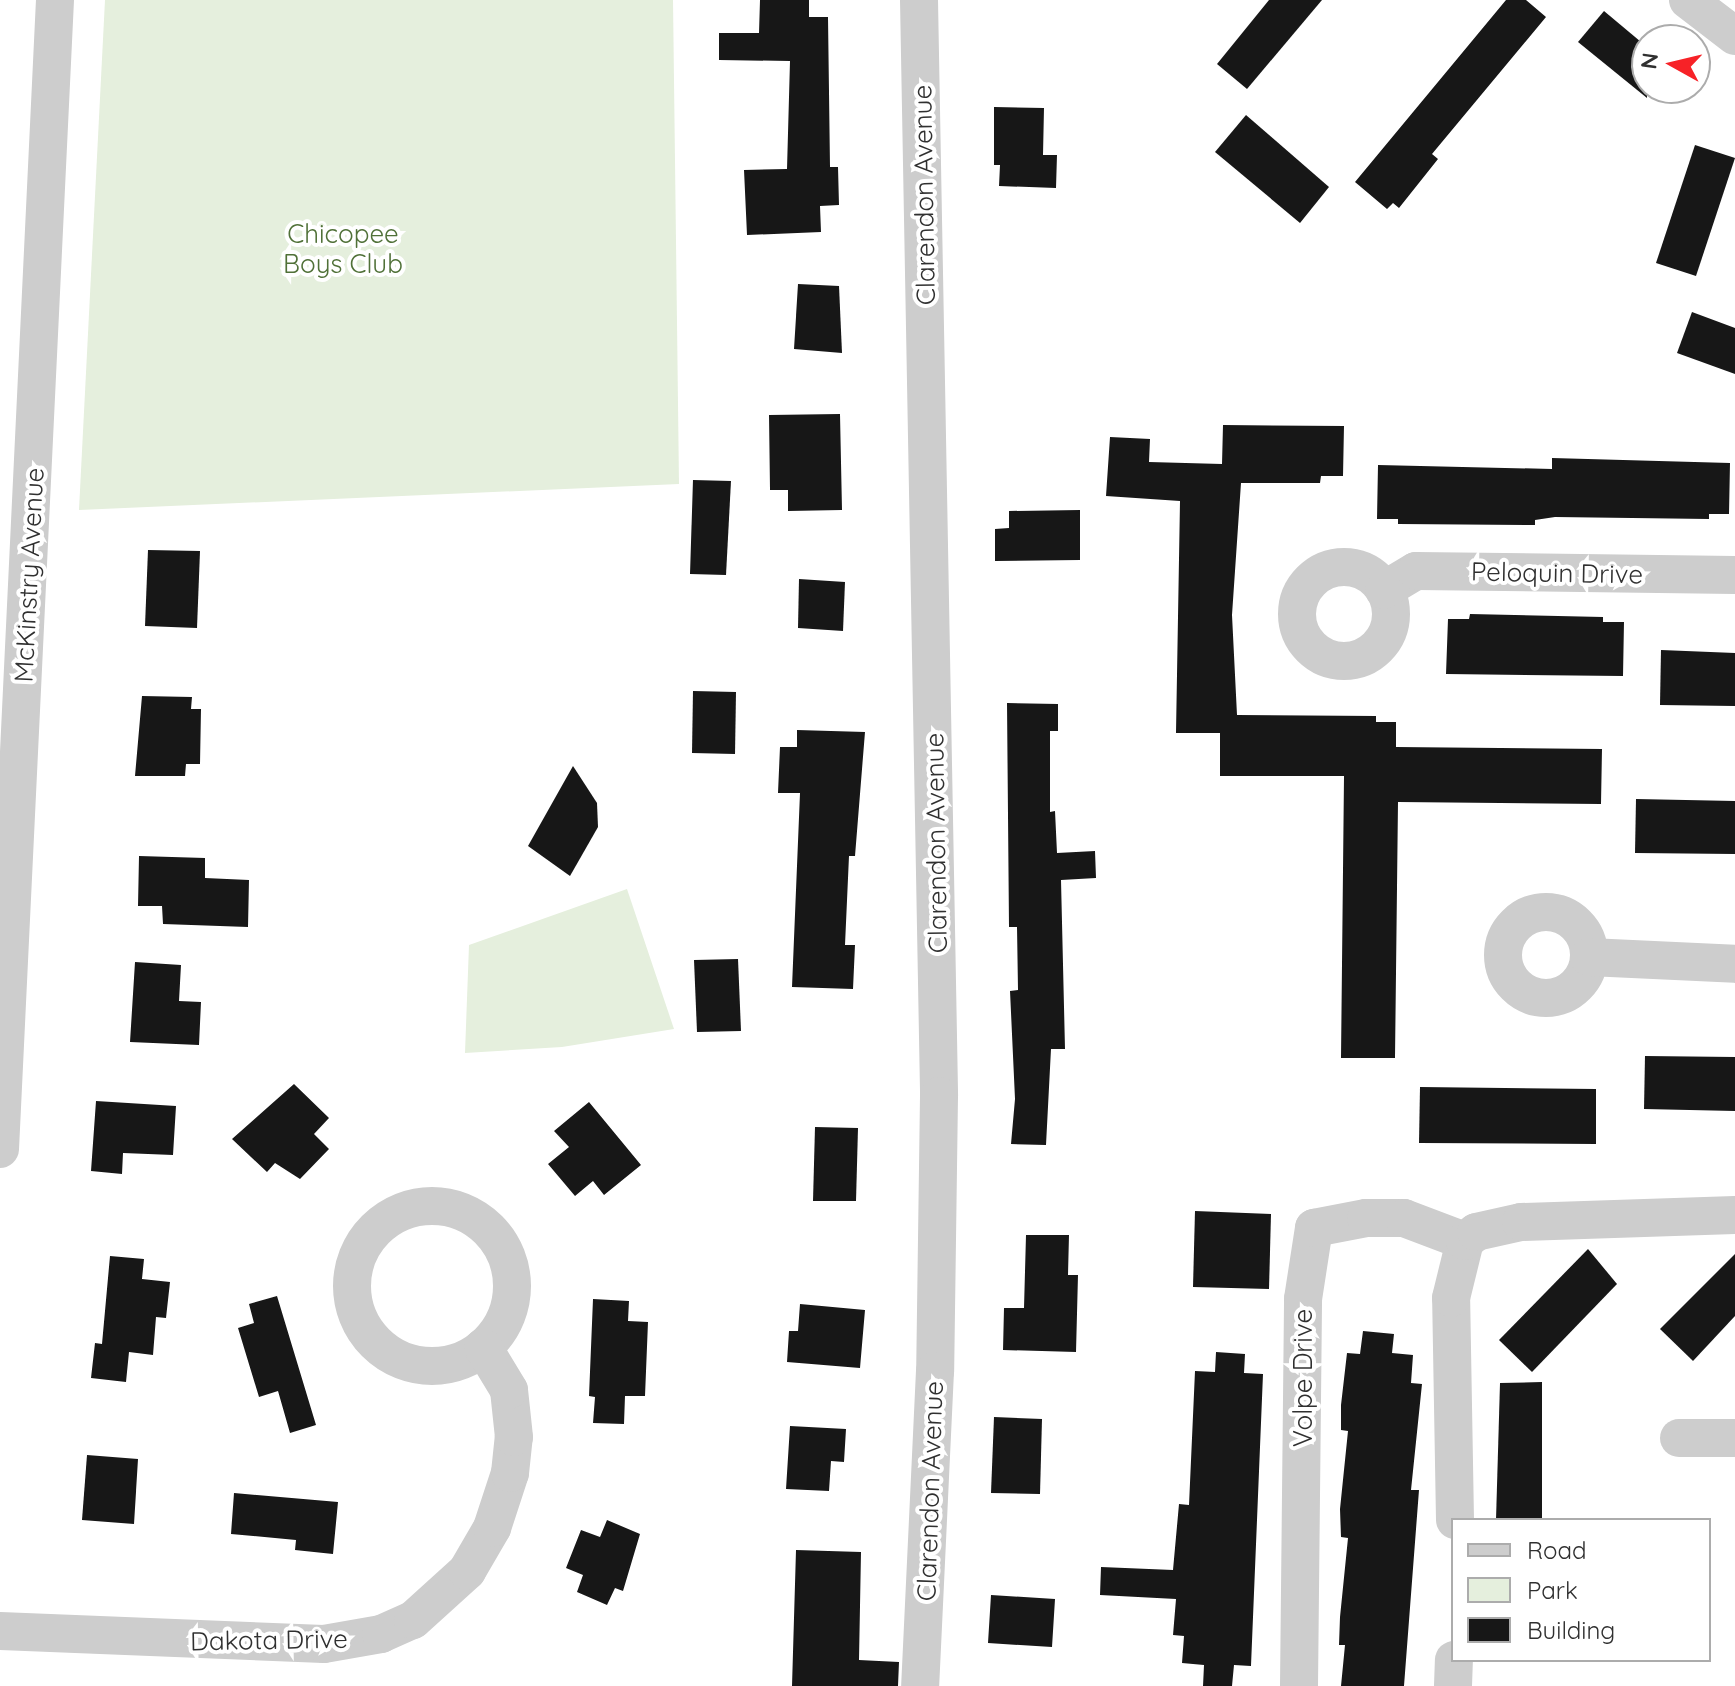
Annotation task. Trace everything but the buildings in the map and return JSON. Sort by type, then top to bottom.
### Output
[{"type":"street","name":"McKinstry Avenue","points":[[0,1149],[13,624],[55,0]]},
{"type":"street","name":"Clarendon Avenue","points":[[919,0],[939,1096],[935,1371],[920,1686]]},
{"type":"street","points":[[1688,0],[1735,36]]},
{"type":"street","name":"Peloquin Drive","points":[[1384,590],[1416,571],[1735,575]]},
{"type":"street","points":[[1589,957],[1735,964]]},
{"type":"street","points":[[435,1206],[468,1214],[494,1235],[509,1265],[511,1299],[498,1331],[483,1347],[462,1360],[424,1366],[389,1354],[370,1337],[358,1315],[353,1278],[359,1254],[381,1224],[402,1212],[435,1206]]},
{"type":"street","points":[[1455,1518],[1451,1298],[1465,1241],[1476,1232],[1521,1222],[1735,1215]]},
{"type":"street","name":"Volpe Drive","points":[[1299,1686],[1304,1290],[1311,1233],[1322,1223],[1386,1217],[1425,1224],[1465,1241]]},
{"type":"street","name":"Dakota Drive","points":[[0,1631],[324,1644],[381,1634],[413,1620],[467,1571],[492,1528],[510,1473],[512,1404],[505,1378],[483,1347]]},
{"type":"street","points":[[1679,1438],[1735,1438]]},
{"type":"street","points":[[1453,1686],[1454,1662]]},
{"type":"green space","name":"Chicopee Boys Club","points":[[105,0],[673,0],[679,484],[79,510]]},
{"type":"green space","points":[[627,889],[674,1029],[562,1047],[465,1053],[469,945]]}]
